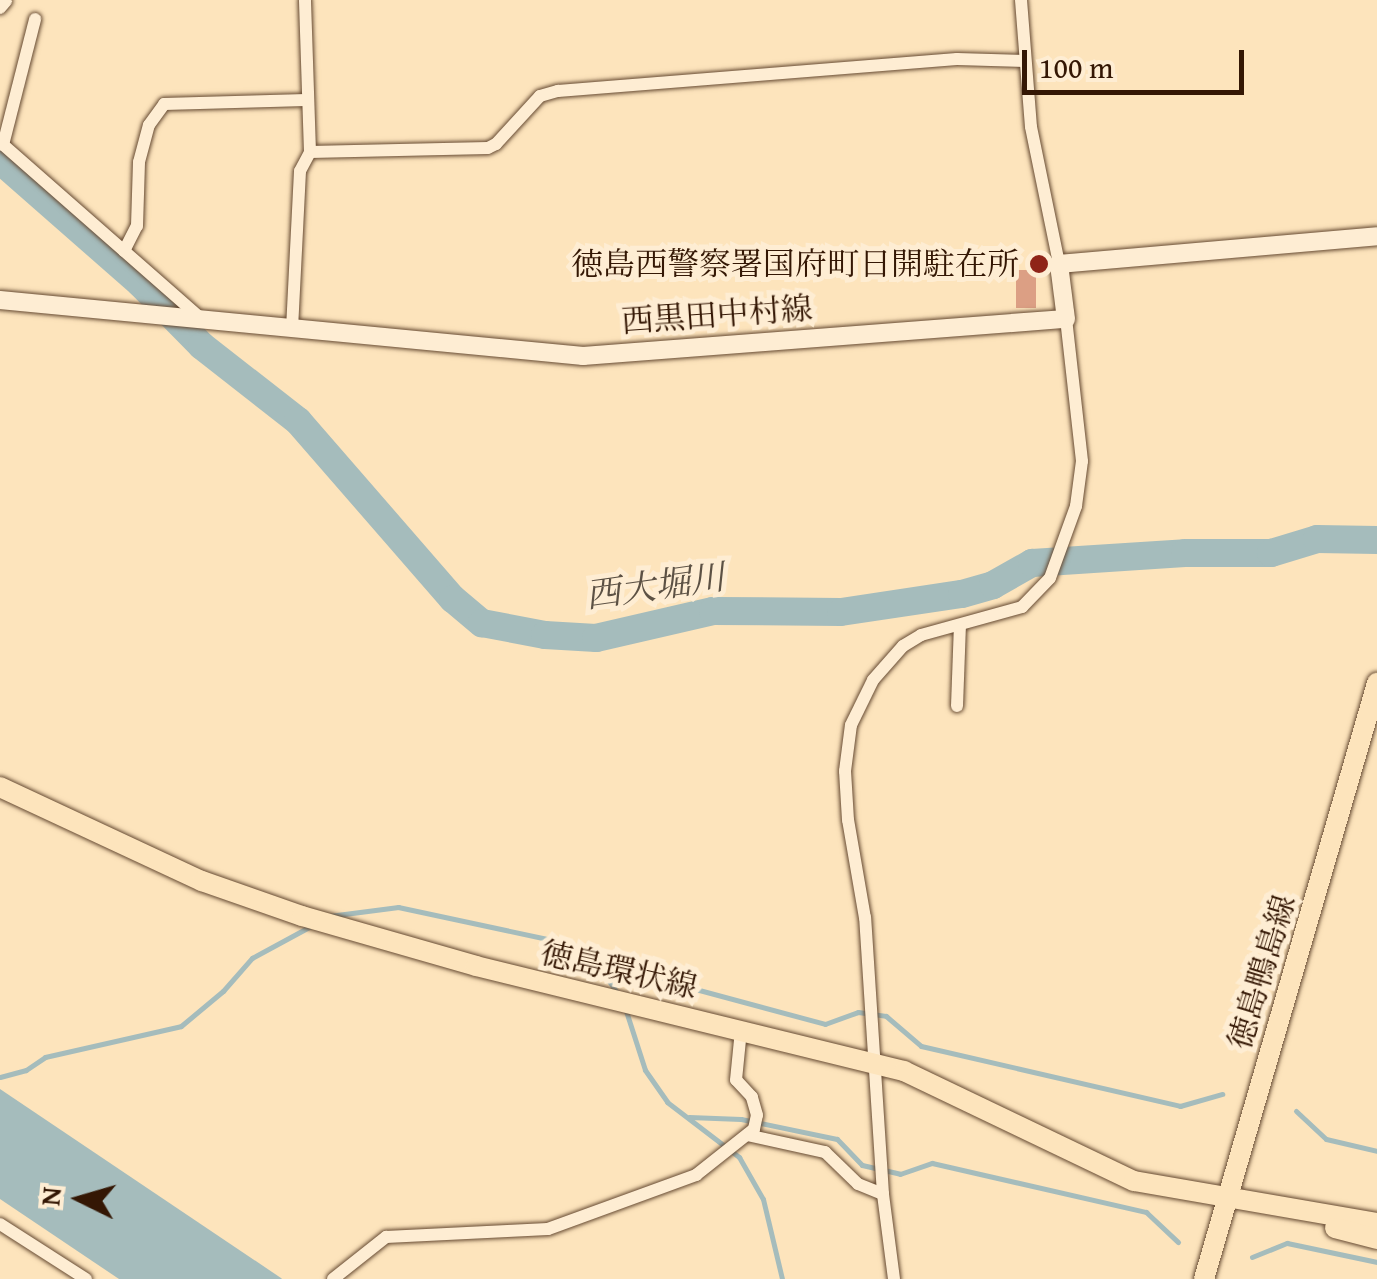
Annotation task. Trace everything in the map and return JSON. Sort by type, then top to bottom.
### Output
[{"type":"main road","points":[[1066,319],[1059,264],[1377,236]]},
{"type":"main road","name":"西黒田中村線","points":[[0,300],[197,322],[582,356],[1066,319]]},
{"type":"main road","name":"徳島鴨島線","points":[[1204,1279],[1377,682]]},
{"type":"main road","name":"徳島環状線","points":[[0,787],[202,881],[302,916],[924,1079],[1134,1181],[1226,1200],[1377,1223]]},
{"type":"main road","name":"徳島環状線","points":[[1226,1200],[1377,1240]]},
{"type":"street","points":[[292,329],[292,262],[300,171],[310,152],[305,0]]},
{"type":"street","points":[[1021,0],[1030,127],[1059,264]]},
{"type":"street","points":[[0,8],[6,1]]},
{"type":"street","points":[[36,20],[1,143],[124,251],[197,322]]},
{"type":"street","points":[[310,152],[488,148],[540,96],[558,91],[957,59],[1025,61]]},
{"type":"street","points":[[124,251],[137,226],[140,162],[149,125],[164,104],[306,100]]},
{"type":"street","points":[[894,1279],[883,1194],[865,918],[845,772],[851,725],[872,680],[903,646],[921,635],[1022,607],[1038,594],[1054,568],[1076,506],[1082,461],[1066,319]]},
{"type":"street","points":[[956,706],[960,626]]},
{"type":"street","points":[[333,1279],[386,1236],[548,1230],[696,1176],[750,1129],[752,1097],[736,1080],[741,1030]]},
{"type":"street","points":[[750,1129],[825,1152],[858,1184],[883,1194]]},
{"type":"street","points":[[0,1224],[86,1279]]},
{"type":"water","points":[[0,1089],[282,1279],[119,1279],[0,1199]]},
{"type":"building","points":[[1016,270],[1036,270],[1036,308],[1016,308]]},
{"type":"waterway","name":"西大堀川","points":[[0,160],[141,284],[202,346],[298,421],[453,599],[482,623],[545,635],[596,638],[713,611],[841,612],[962,594],[993,585],[1032,563],[1185,553],[1271,553],[1317,539],[1377,540]]},
{"type":"waterway","points":[[329,916],[398,907],[561,942],[595,961],[617,992]]},
{"type":"waterway","points":[[0,1077],[26,1070],[45,1057],[181,1026],[223,991],[252,958],[311,926]]},
{"type":"waterway","points":[[599,963],[825,1024],[858,1012],[886,1016],[921,1046],[1180,1106],[1222,1094]]},
{"type":"waterway","points":[[626,1011],[645,1070],[667,1102],[739,1157],[763,1199],[782,1279]]},
{"type":"waterway","points":[[1296,1111],[1326,1139],[1377,1151]]},
{"type":"waterway","points":[[689,1117],[741,1119],[837,1139],[862,1165],[900,1174],[932,1163],[1146,1212],[1178,1242]]},
{"type":"waterway","points":[[1252,1257],[1287,1243],[1377,1262]]},
{"type":"place","name":"徳島西警察署国府町日開駐在所","points":[[1039,264]]}]
